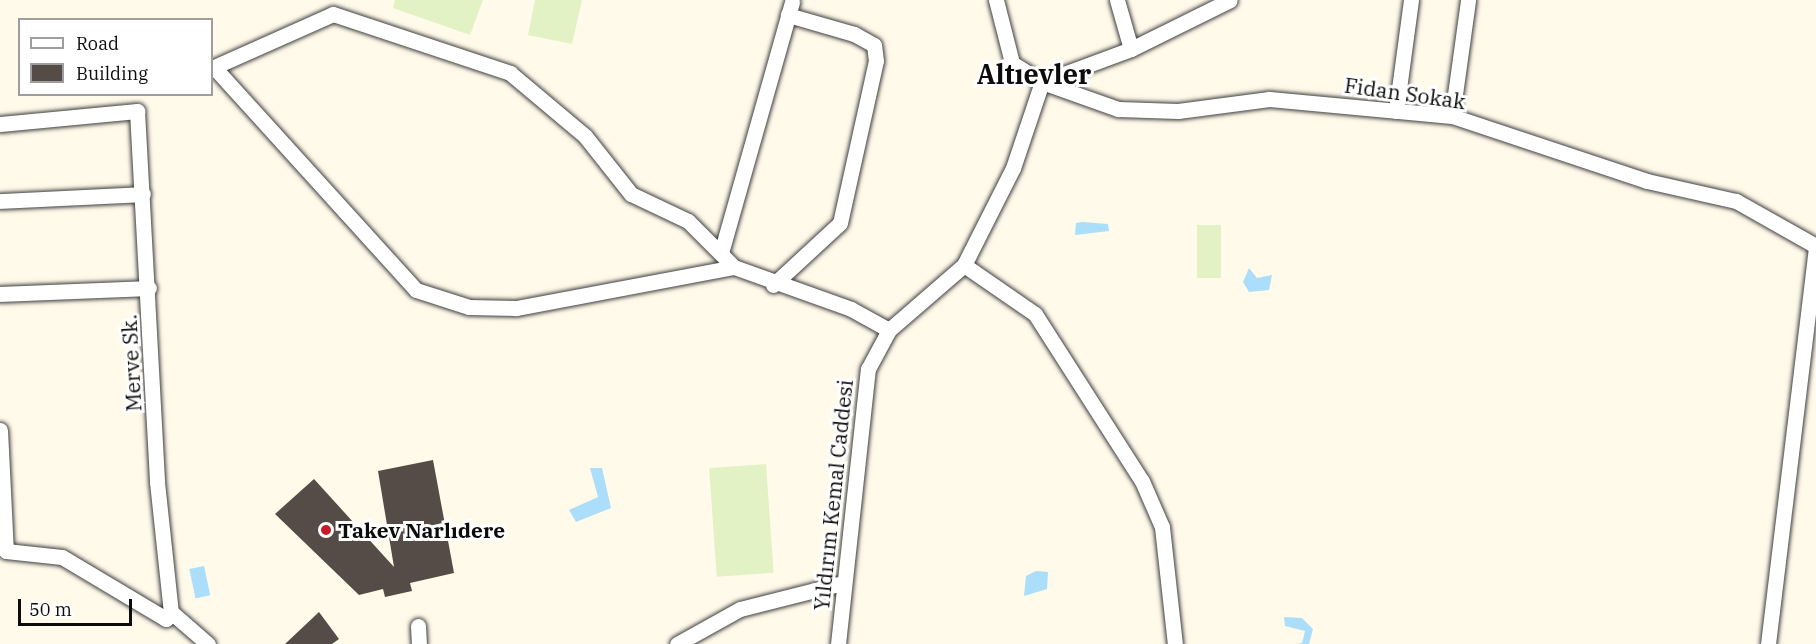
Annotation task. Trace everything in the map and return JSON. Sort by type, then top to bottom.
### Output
[{"type":"street","points":[[996,0],[1012,63],[1042,82],[1131,49],[1230,0]]},
{"type":"street","points":[[1117,0],[1131,49]]},
{"type":"street","points":[[1396,111],[1411,0]]},
{"type":"street","points":[[1452,116],[1468,0]]},
{"type":"street","points":[[721,253],[790,8],[854,34],[874,45],[876,61],[840,223],[773,285]]},
{"type":"street","points":[[734,267],[516,308],[469,307],[416,290],[214,67],[333,14],[510,73],[585,136],[631,194],[688,222],[734,267],[773,285],[851,309],[889,330]]},
{"type":"street","name":"Fidan Sokak","points":[[1042,82],[1118,109],[1178,111],[1269,99],[1452,116],[1647,181],[1736,201],[1816,246]]},
{"type":"street","name":"Yıldırım Kemal Caddesi","points":[[838,644],[862,397],[868,369],[889,330],[964,265],[1013,168],[1042,82]]},
{"type":"street","name":"Merve Sk.","points":[[0,124],[137,111],[149,288],[157,482],[171,612]]},
{"type":"street","points":[[0,201],[143,194]]},
{"type":"street","points":[[1768,644],[1816,246]]},
{"type":"street","points":[[964,265],[1035,314],[1142,481],[1162,527],[1176,644]]},
{"type":"street","points":[[0,294],[149,288]]},
{"type":"street","points":[[0,430],[6,551],[62,556],[166,619],[171,612],[208,644]]},
{"type":"street","points":[[678,644],[740,609],[843,583]]},
{"type":"street","points":[[418,626],[419,644]]},
{"type":"green space","points":[[395,0],[483,0],[470,35],[393,8]]},
{"type":"green space","points":[[535,0],[582,0],[572,44],[528,35]]},
{"type":"green space","points":[[1197,225],[1221,225],[1221,278],[1197,278]]},
{"type":"green space","points":[[766,464],[774,573],[717,577],[709,468]]},
{"type":"water","points":[[1076,223],[1108,224],[1109,231],[1075,235]]},
{"type":"water","points":[[1249,268],[1257,278],[1272,275],[1269,290],[1249,292],[1243,282]]},
{"type":"water","points":[[590,468],[602,468],[611,508],[576,522],[569,510],[598,497]]},
{"type":"water","points":[[204,566],[210,595],[196,598],[189,569]]},
{"type":"water","points":[[1036,571],[1048,572],[1047,589],[1024,596],[1026,576]]},
{"type":"water","points":[[1284,617],[1302,618],[1313,629],[1309,644],[1296,644],[1302,643],[1305,631],[1285,626]]},
{"type":"building","name":"Takev Narlıdere","points":[[433,460],[454,573],[410,583],[412,591],[385,597],[383,589],[359,595],[275,514],[314,479],[394,567],[378,471]]},
{"type":"building","points":[[319,612],[339,639],[332,644],[285,644]]},
{"type":"place","name":"Takev Narlıdere","points":[[326,530]]},
{"type":"district","name":"Altıevler","points":[[1034,74]]}]
